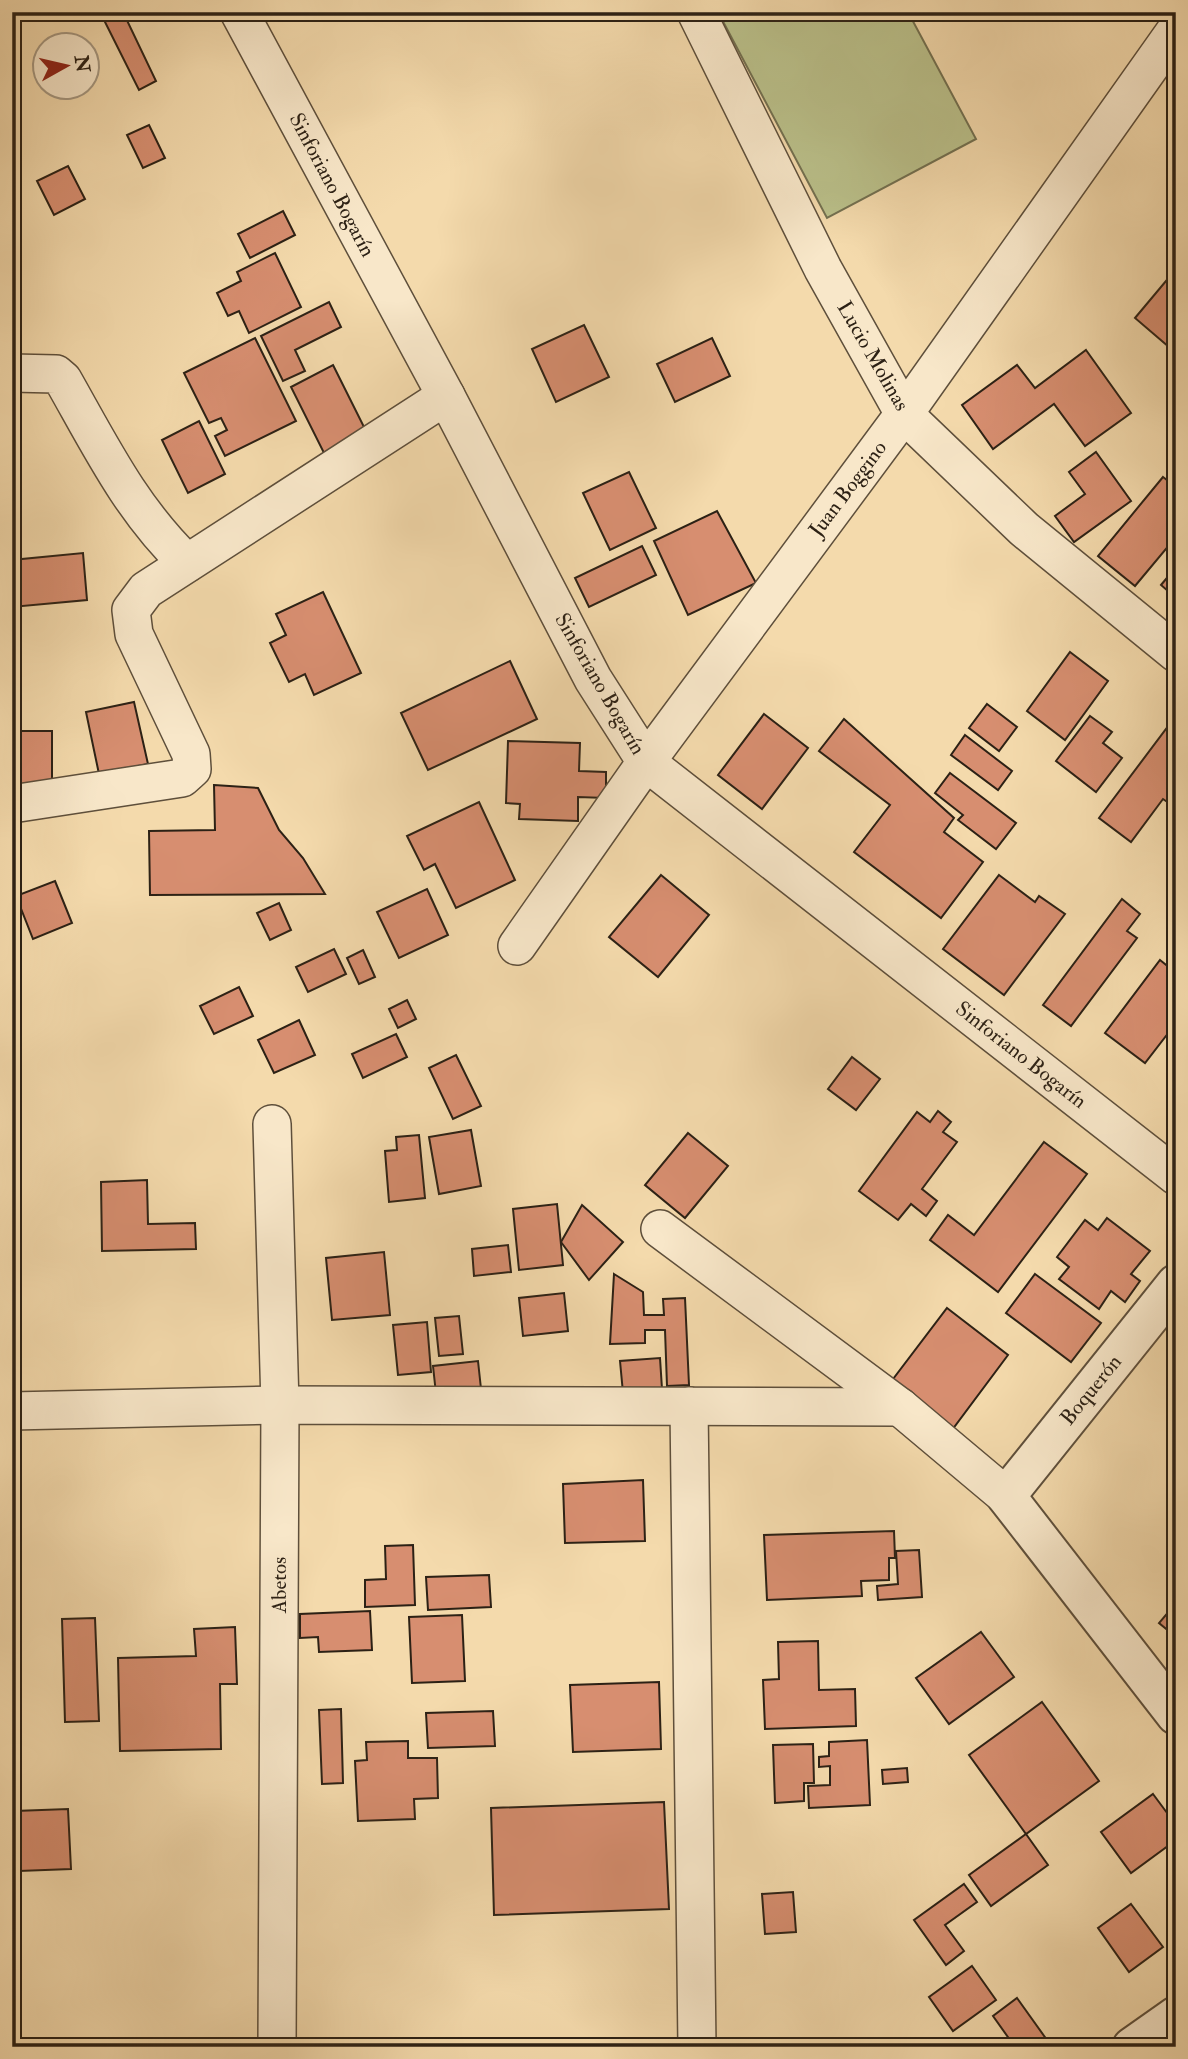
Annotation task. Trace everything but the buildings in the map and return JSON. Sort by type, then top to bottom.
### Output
[{"type":"street","name":"Sinforiano Bogarín","points":[[239,12],[446,396],[593,679],[646,762],[1176,1176]]},
{"type":"street","name":"Lucio Molinas","points":[[696,12],[823,269],[904,414],[1024,528],[1176,653]]},
{"type":"street","name":"Juan Boggino","points":[[517,946],[646,762],[904,414],[1176,30]]},
{"type":"street","points":[[12,373],[56,374],[63,380],[125,490],[155,532],[187,563]]},
{"type":"street","points":[[12,804],[182,778],[192,769],[191,754],[134,634],[131,610],[146,590],[446,396]]},
{"type":"street","name":"Abetos","points":[[272,1124],[280,1405],[277,2047]]},
{"type":"street","points":[[660,1229],[900,1407],[1006,1496],[1176,1715]]},
{"type":"street","name":"Boquerón","points":[[1006,1496],[1176,1284]]},
{"type":"street","points":[[12,1411],[280,1405],[900,1407]]},
{"type":"street","points":[[689,1406],[697,2047]]},
{"type":"street","points":[[1132,2047],[1176,2016]]},
{"type":"green space","points":[[718,12],[908,12],[976,139],[827,218]]}]
